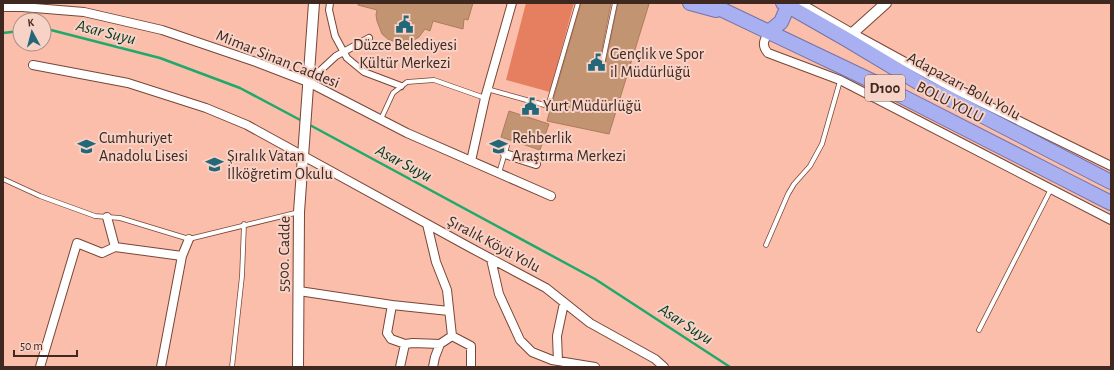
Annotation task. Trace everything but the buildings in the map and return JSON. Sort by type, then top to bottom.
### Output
[{"type":"highway","points":[[690,3],[734,15]]},
{"type":"highway","name":"BOLU YOLU","points":[[708,3],[874,82],[1111,203]]},
{"type":"highway","points":[[769,32],[781,22],[790,4]]},
{"type":"highway","name":"Adapazarı-Bolu Yolu","points":[[790,4],[849,36],[921,84],[1111,182]]},
{"type":"street","points":[[308,82],[314,3]]},
{"type":"street","points":[[330,3],[329,10],[334,36],[346,58],[364,72],[402,86]]},
{"type":"street","points":[[471,161],[485,98],[512,3]]},
{"type":"street","points":[[886,3],[849,36],[1111,166]]},
{"type":"street","name":"Mimar Sinan Caddesi","points":[[3,7],[22,5],[84,12],[162,30],[256,62],[308,82],[407,133],[551,196]]},
{"type":"street","points":[[769,32],[763,44],[764,49],[768,53],[840,80],[1111,220]]},
{"type":"street","points":[[308,82],[336,56],[369,38]]},
{"type":"street","name":"Şıralık Köyü Yolu","points":[[33,65],[128,83],[199,105],[248,124],[427,224],[546,288],[590,323],[655,359],[664,367]]},
{"type":"street","name":"5500. Cadde","points":[[298,367],[299,212],[308,82]]},
{"type":"street","points":[[506,150],[536,164]]},
{"type":"street","points":[[107,217],[115,247]]},
{"type":"street","points":[[427,224],[436,262],[447,290],[452,336]]},
{"type":"street","points":[[161,367],[182,256],[189,239]]},
{"type":"street","points":[[40,367],[77,243],[102,253],[115,247],[182,256]]},
{"type":"street","points":[[491,259],[499,294],[520,340],[532,352],[552,360],[595,367]]},
{"type":"street","points":[[299,291],[392,305],[449,311]]},
{"type":"street","points":[[558,361],[557,336],[564,303]]},
{"type":"street","points":[[392,305],[387,333],[391,339],[405,344],[440,344]]},
{"type":"street","points":[[433,367],[440,344],[452,336]]},
{"type":"street","points":[[452,336],[471,346],[471,367]]},
{"type":"street","points":[[400,367],[405,344]]},
{"type":"lane","points":[[488,89],[548,106],[578,3]]},
{"type":"lane","points":[[602,65],[615,3]]},
{"type":"lane","points":[[381,120],[393,93],[407,82],[434,80],[485,98]]},
{"type":"lane","points":[[766,245],[788,194],[794,184],[810,166],[822,144],[840,80]]},
{"type":"lane","points":[[498,173],[506,150]]},
{"type":"lane","points":[[3,179],[40,196],[95,216],[120,218],[189,239],[244,224],[299,212]]},
{"type":"lane","points":[[979,330],[1051,189]]},
{"type":"lane","points":[[232,367],[242,276],[244,224]]},
{"type":"shaded area","points":[[526,3],[574,3],[550,92],[506,80]]},
{"type":"waterway","name":"Asar Suyu","points":[[52,30],[160,58],[240,88],[304,122]]},
{"type":"waterway","name":"Asar Suyu","points":[[3,33],[12,32]]},
{"type":"waterway","name":"Asar Suyu","points":[[308,124],[595,279],[730,367]]},
{"type":"place","name":"Düzce Belediyesi Kültür Merkezi","points":[[405,24]]},
{"type":"place","name":"Gençlik ve Spor il Müdürlüğü","points":[[597,63]]},
{"type":"place","name":"Yurt Müdürlüğü","points":[[530,106]]},
{"type":"place","name":"Cumhuriyet Anadolu Lisesi","points":[[86,147]]},
{"type":"place","name":"Rehberlik Araştırma Merkezi","points":[[499,147]]},
{"type":"place","name":"Şıralık Vatan İlköğretim Okulu","points":[[214,165]]}]
